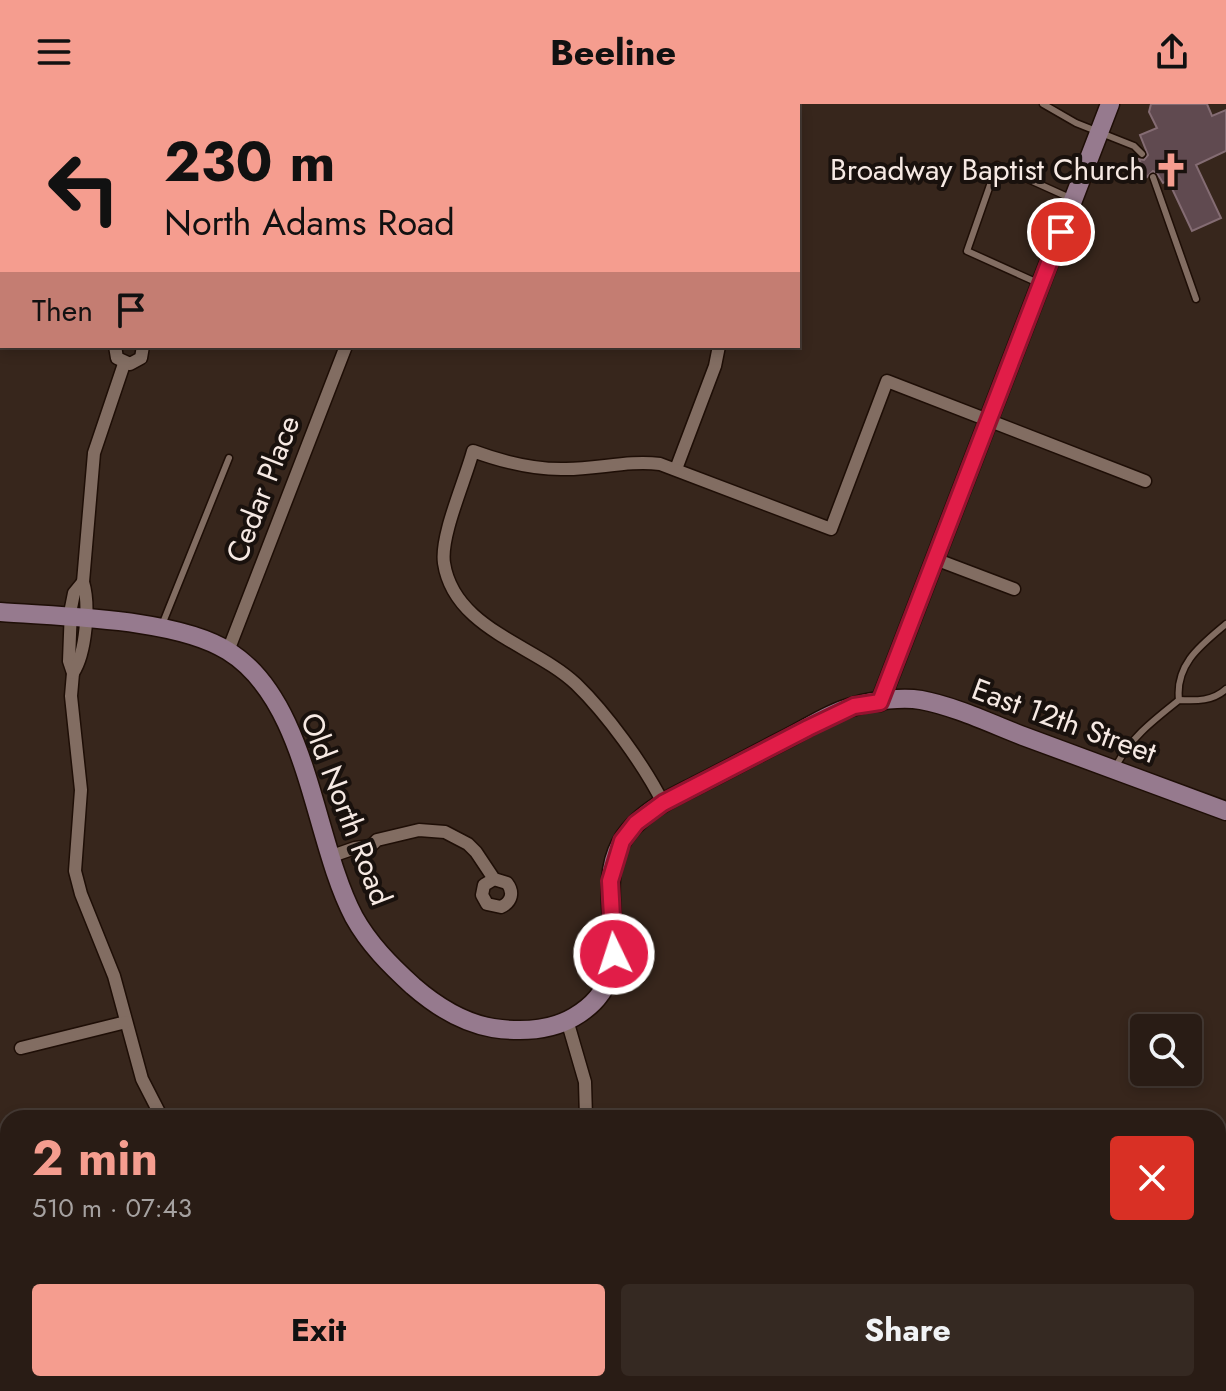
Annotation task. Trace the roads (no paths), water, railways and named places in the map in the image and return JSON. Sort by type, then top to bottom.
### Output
[{"type":"street","points":[[880,702],[1110,104]]},
{"type":"street","points":[[115,348],[117,358],[124,364],[132,364],[141,358],[143,348]]},
{"type":"street","name":"Cedar Place","points":[[228,651],[345,348]]},
{"type":"street","points":[[676,469],[715,366],[719,348]]},
{"type":"street","points":[[124,364],[97,439],[90,470],[83,582],[86,594],[78,618],[79,664],[73,673],[71,696],[81,790],[75,871],[114,976],[142,1079],[158,1110]]},
{"type":"street","points":[[663,803],[603,715],[575,683],[550,664],[492,630],[462,603],[447,574],[444,551],[445,538],[473,451],[543,469],[646,462],[676,469],[831,529],[887,381],[1145,481]]},
{"type":"street","points":[[935,559],[1014,589]]},
{"type":"street","name":"Old North Road","points":[[0,612],[161,629],[189,634],[228,651],[260,682],[297,747],[349,905],[364,933],[395,969],[435,1003],[458,1017],[490,1027],[523,1030],[548,1027],[567,1020],[598,997],[612,970],[615,940],[610,881],[616,854],[629,831],[663,803],[854,706],[880,702]]},
{"type":"street","name":"East 12th Street","points":[[880,702],[920,700],[1226,811]]},
{"type":"street","points":[[332,856],[371,846],[377,840],[430,829],[445,832],[468,844],[494,879]]},
{"type":"street","points":[[567,1020],[585,1082],[586,1110]]},
{"type":"street","points":[[21,1048],[126,1022]]},
{"type":"lane","points":[[1043,104],[1076,123],[1134,146],[1142,154]]},
{"type":"lane","points":[[1041,284],[967,251],[997,165],[1074,199]]},
{"type":"lane","points":[[1153,177],[1196,299]]},
{"type":"lane","points":[[161,629],[229,458]]},
{"type":"lane","points":[[1179,700],[1182,673],[1192,652],[1226,624]]},
{"type":"lane","points":[[1115,770],[1125,749],[1143,729],[1179,700],[1199,701],[1218,696],[1226,689]]},
{"type":"place","name":"Broadway Baptist Church","points":[[1171,170]]}]
